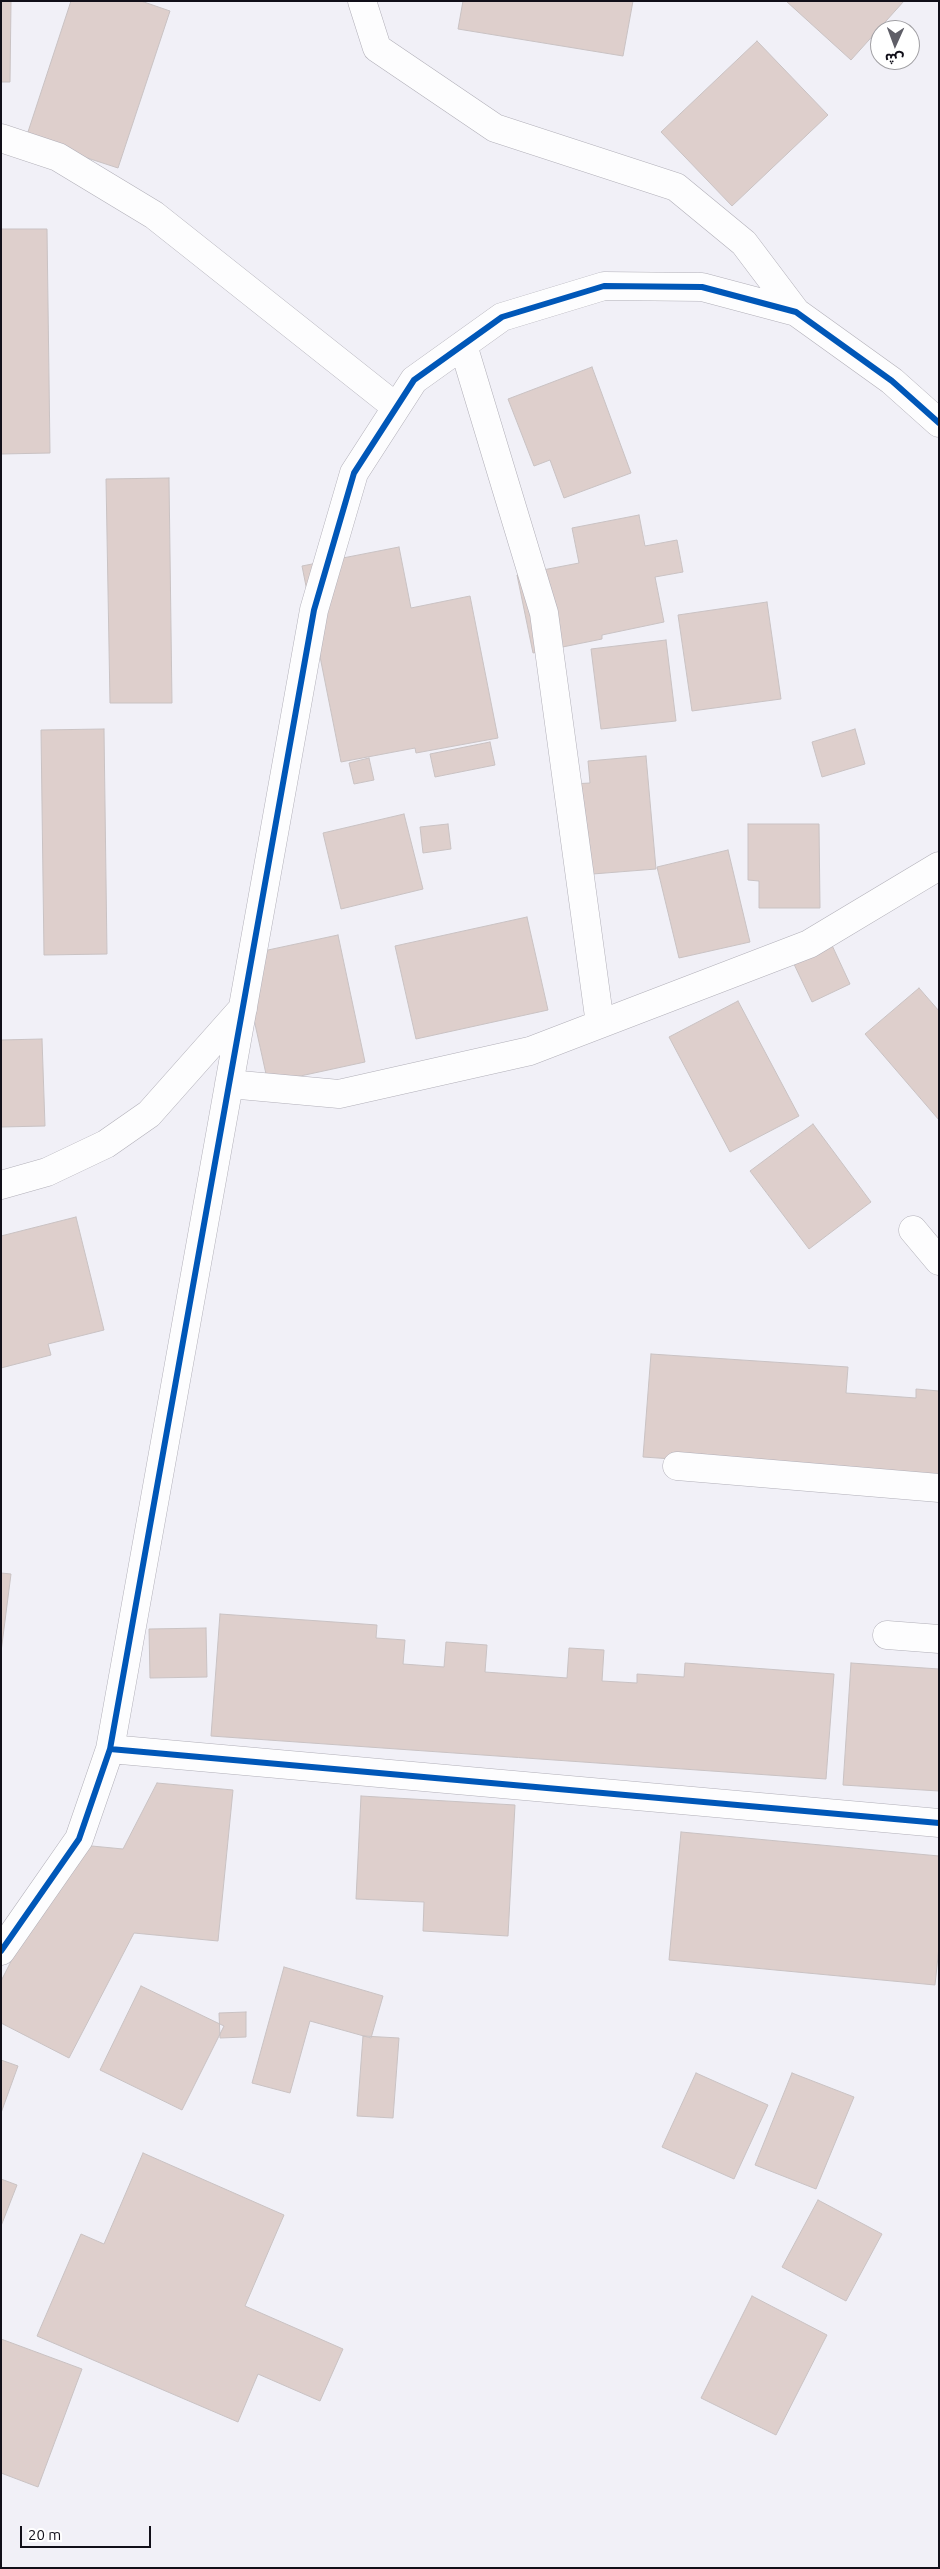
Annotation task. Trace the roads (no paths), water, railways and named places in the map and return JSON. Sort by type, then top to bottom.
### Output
[{"type":"street","points":[[362,1],[377,48],[495,128],[676,187],[744,243],[796,312],[892,381],[939,422]]},
{"type":"street","points":[[1,138],[58,157],[154,215],[396,407]]},
{"type":"street","points":[[1,1951],[79,1839],[110,1749],[314,610],[354,473],[414,380],[502,317],[604,286],[702,287],[796,312]]},
{"type":"street","points":[[463,345],[544,613],[600,1024]]},
{"type":"street","points":[[229,1084],[339,1094],[530,1051],[809,944],[939,866]]},
{"type":"street","points":[[1,1185],[47,1172],[106,1144],[149,1114],[243,1008]]},
{"type":"street","points":[[913,1230],[939,1261]]},
{"type":"street","points":[[677,1466],[939,1488]]},
{"type":"street","points":[[887,1635],[939,1639]]},
{"type":"street","points":[[110,1749],[939,1823]]}]
